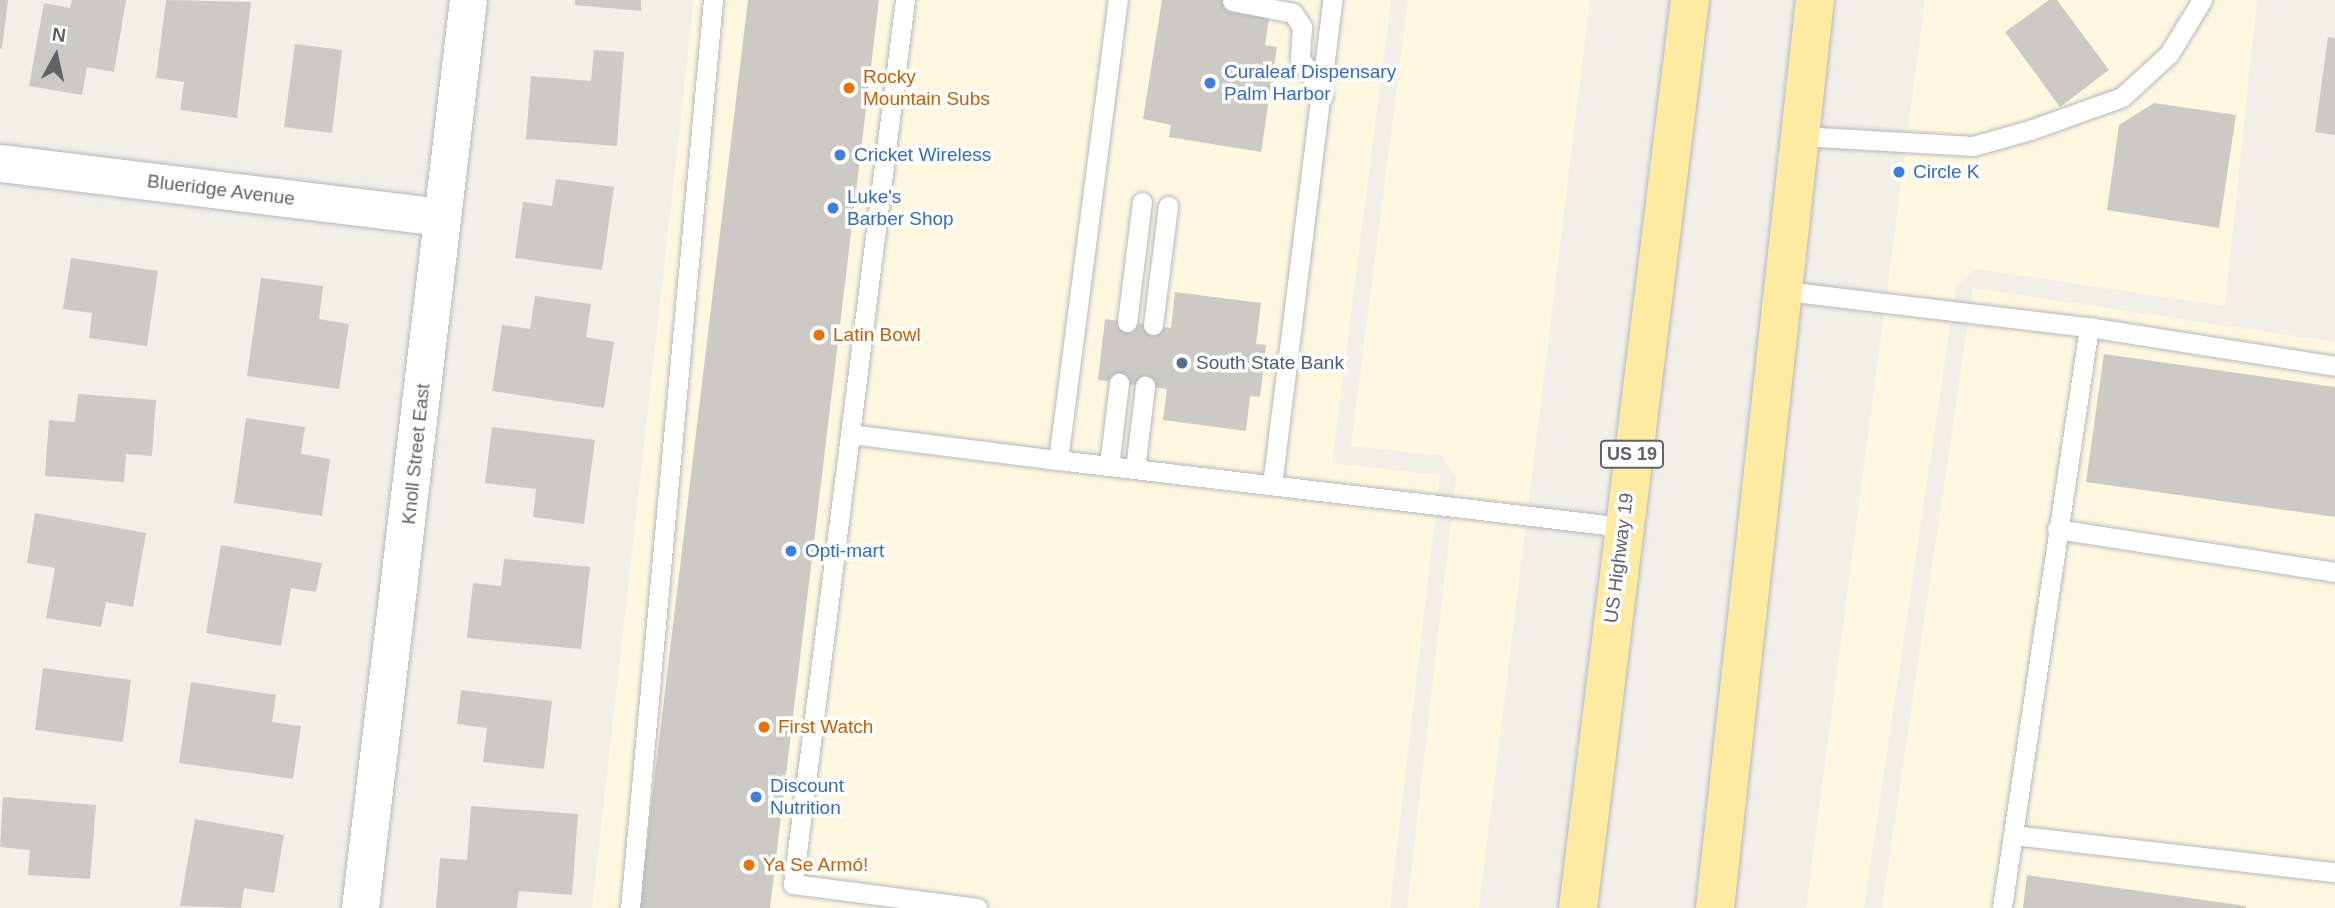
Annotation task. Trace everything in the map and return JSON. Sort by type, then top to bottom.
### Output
[{"type":"highway","name":"US Highway 19","points":[[1578,908],[1690,0]]},
{"type":"highway","points":[[1714,908],[1785,291],[1815,0]]},
{"type":"street","name":"Knoll Street East","points":[[360,908],[468,0]]},
{"type":"street","name":"Blueridge Avenue","points":[[1,169],[442,217]]},
{"type":"lane","points":[[630,908],[713,0]]},
{"type":"lane","points":[[905,0],[793,884],[977,908]]},
{"type":"lane","points":[[1058,460],[1118,0]]},
{"type":"lane","points":[[1272,485],[1323,96],[1332,0]]},
{"type":"lane","points":[[1801,136],[1973,146],[2030,130],[2122,97],[2169,54],[2202,0]]},
{"type":"lane","points":[[1232,1],[1293,12],[1303,27],[1300,58],[1323,96]]},
{"type":"lane","points":[[1127,321],[1142,202]]},
{"type":"lane","points":[[1153,325],[1168,206]]},
{"type":"lane","points":[[1785,291],[2089,327],[2335,366]]},
{"type":"lane","points":[[2002,908],[2089,327]]},
{"type":"lane","points":[[1109,466],[1119,383]]},
{"type":"lane","points":[[1135,469],[1145,386]]},
{"type":"lane","points":[[851,433],[1623,527]]},
{"type":"lane","points":[[2057,529],[2335,572]]},
{"type":"lane","points":[[2013,835],[2335,872]]},
{"type":"shaded area","points":[[694,0],[1391,0],[1332,463],[1440,475],[1390,908],[592,908]]},
{"type":"shaded area","points":[[1408,0],[1590,0],[1479,908],[1407,908],[1456,477],[1442,456],[1351,446]]},
{"type":"shaded area","points":[[1925,0],[2257,0],[2225,306],[1976,269],[1956,286],[1864,908],[1806,908]]},
{"type":"shaded area","points":[[1973,288],[2335,342],[2335,908],[1882,908]]},
{"type":"building","points":[[0,0],[8,0],[2,49],[0,48]]},
{"type":"building","points":[[72,0],[126,0],[114,72],[87,67],[82,95],[29,86],[44,3],[70,8]]},
{"type":"building","points":[[166,0],[251,2],[237,118],[180,110],[184,82],[156,78]]},
{"type":"building","points":[[575,0],[641,0],[641,11],[575,5]]},
{"type":"building","points":[[748,0],[879,0],[770,908],[639,908]]},
{"type":"building","name":"Curaleaf Dispensary Palm Harbor","points":[[1162,0],[1232,0],[1231,12],[1269,18],[1265,45],[1277,47],[1261,152],[1169,137],[1171,125],[1143,119]]},
{"type":"building","points":[[2049,0],[2057,0],[2109,70],[2060,107],[2005,32]]},
{"type":"building","points":[[2328,37],[2335,38],[2335,135],[2315,132]]},
{"type":"building","points":[[295,44],[342,50],[332,133],[284,127]]},
{"type":"building","points":[[594,50],[624,52],[617,146],[526,139],[531,76],[591,81]]},
{"type":"building","points":[[2154,103],[2236,115],[2219,228],[2107,210],[2119,125]]},
{"type":"building","points":[[556,179],[614,187],[602,270],[515,258],[523,202],[552,206]]},
{"type":"building","points":[[71,258],[158,271],[147,346],[89,338],[92,313],[63,309]]},
{"type":"building","points":[[261,278],[323,286],[319,319],[349,324],[339,389],[247,376]]},
{"type":"building","name":"South State Bank","points":[[1175,292],[1261,303],[1256,344],[1266,345],[1260,397],[1250,396],[1246,431],[1163,420],[1167,389],[1098,380],[1105,319],[1171,328]]},
{"type":"building","points":[[535,296],[591,304],[586,337],[614,342],[604,408],[492,391],[502,325],[530,329]]},
{"type":"building","points":[[2104,354],[2335,387],[2335,517],[2086,482]]},
{"type":"building","points":[[78,394],[156,400],[152,456],[126,454],[124,482],[45,476],[49,420],[75,422]]},
{"type":"building","points":[[246,418],[305,427],[301,454],[330,459],[322,516],[234,503]]},
{"type":"building","points":[[492,427],[595,440],[584,524],[533,517],[536,489],[485,483]]},
{"type":"building","points":[[35,513],[146,533],[133,607],[106,602],[101,627],[46,618],[55,568],[27,563]]},
{"type":"building","points":[[221,545],[322,563],[316,592],[291,588],[281,646],[206,633]]},
{"type":"building","points":[[504,559],[590,567],[581,649],[467,638],[473,583],[501,586]]},
{"type":"building","points":[[43,668],[131,680],[123,742],[35,730]]},
{"type":"building","points":[[191,682],[276,695],[272,722],[301,726],[293,779],[179,763]]},
{"type":"building","points":[[461,690],[552,701],[544,769],[483,762],[487,728],[457,724]]},
{"type":"building","points":[[3,797],[96,805],[90,879],[28,875],[30,850],[0,847]]},
{"type":"building","points":[[471,806],[578,814],[572,895],[519,891],[517,908],[436,908],[440,858],[467,860]]},
{"type":"building","points":[[195,819],[284,835],[274,893],[244,888],[241,908],[180,906]]},
{"type":"building","points":[[2027,875],[2246,906],[2246,908],[2023,908]]},
{"type":"place","name":"Curaleaf Dispensary Palm Harbor","points":[[1210,83]]},
{"type":"place","name":"Rocky Mountain Subs","points":[[849,88]]},
{"type":"place","name":"Cricket Wireless","points":[[840,155]]},
{"type":"place","name":"Circle K","points":[[1899,172]]},
{"type":"place","name":"Luke's Barber Shop","points":[[833,208]]},
{"type":"place","name":"Latin Bowl","points":[[819,335]]},
{"type":"place","name":"South State Bank","points":[[1182,363]]},
{"type":"place","name":"Opti-mart","points":[[791,551]]},
{"type":"place","name":"First Watch","points":[[764,727]]},
{"type":"place","name":"Discount Nutrition","points":[[756,797]]},
{"type":"place","name":"Ya Se Armó!","points":[[749,865]]}]
